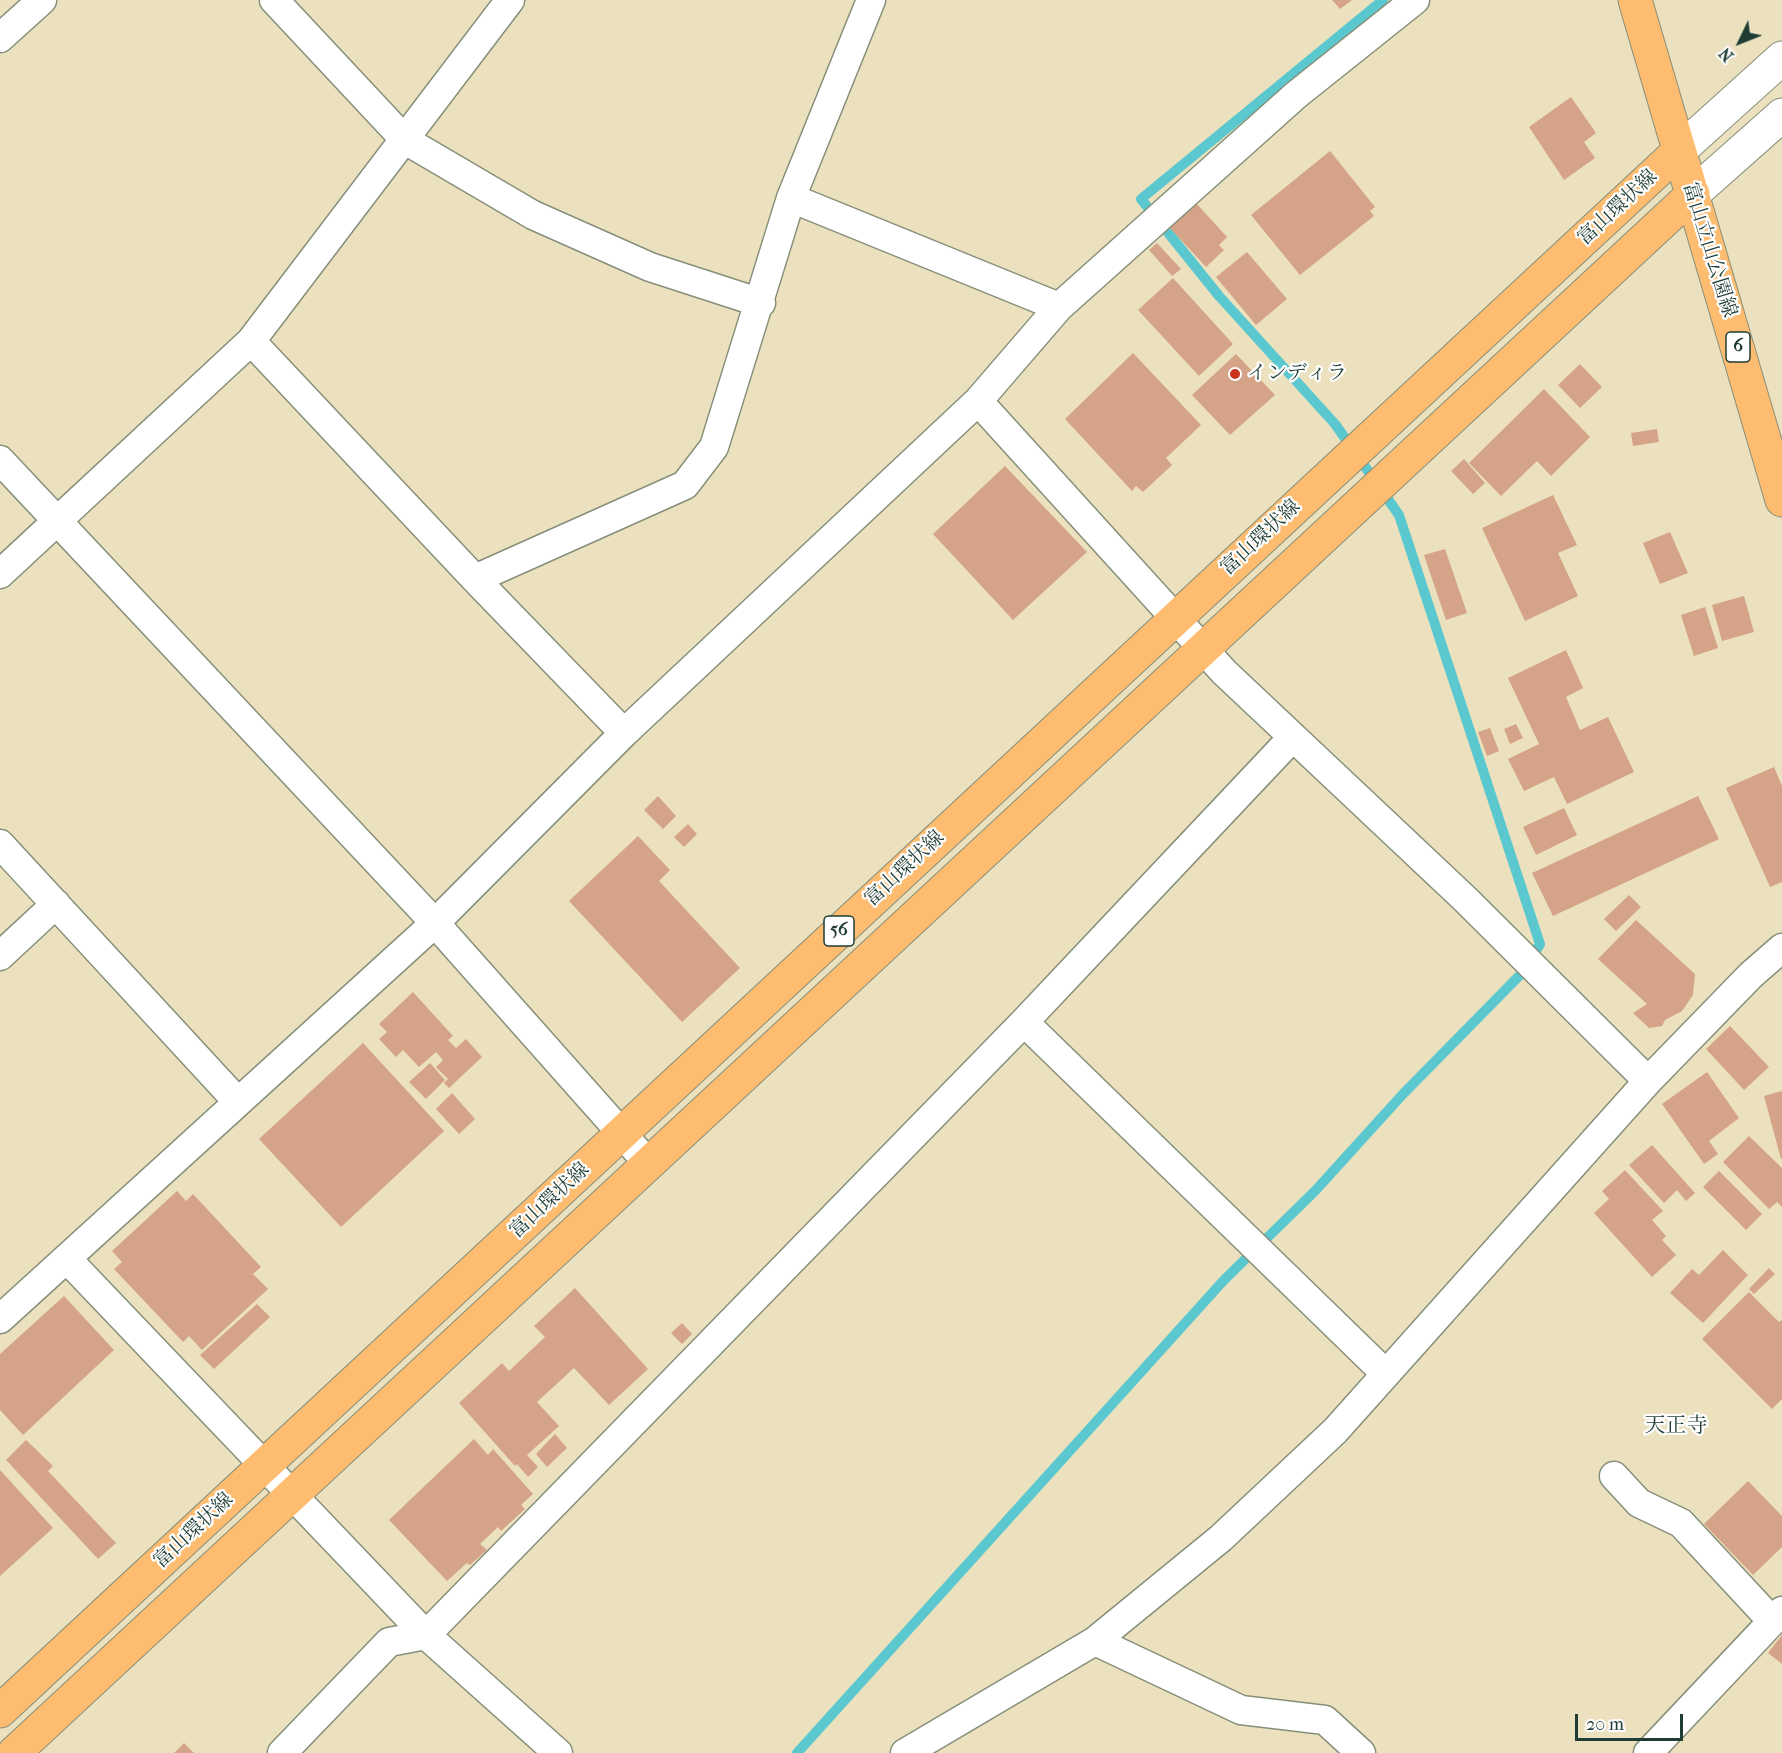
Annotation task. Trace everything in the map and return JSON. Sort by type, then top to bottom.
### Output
[{"type":"main road","name":"富山立山公園線","points":[[1635,0],[1782,500]]},
{"type":"main road","name":"富山環状線","points":[[0,1711],[1679,151]]},
{"type":"main road","name":"富山環状線","points":[[14,1753],[1693,194]]},
{"type":"street","points":[[0,39],[42,0]]},
{"type":"street","points":[[274,0],[405,140],[533,215],[650,267],[761,303]]},
{"type":"street","points":[[0,574],[251,341],[510,0]]},
{"type":"street","points":[[474,579],[685,485],[714,447],[761,303],[791,198],[872,0]]},
{"type":"street","points":[[0,1319],[435,923],[624,733],[978,401],[1059,307],[1296,95],[1415,0]]},
{"type":"street","points":[[1679,151],[1782,58]]},
{"type":"street","points":[[1693,194],[1782,115]]},
{"type":"street","points":[[791,198],[1059,307]]},
{"type":"street","points":[[251,341],[474,579],[624,733]]},
{"type":"street","points":[[978,401],[1203,650],[1292,738],[1464,898],[1648,1081]]},
{"type":"street","points":[[0,460],[435,923],[648,1163]]},
{"type":"street","points":[[282,1753],[389,1642],[426,1635],[1024,1022],[1292,738]]},
{"type":"street","points":[[0,844],[238,1102]]},
{"type":"street","points":[[0,956],[56,904]]},
{"type":"street","points":[[905,1753],[1095,1641],[1221,1538],[1335,1431],[1648,1081],[1751,975],[1782,948]]},
{"type":"street","points":[[1024,1022],[1386,1374]]},
{"type":"street","points":[[67,1259],[263,1467],[426,1635],[558,1753]]},
{"type":"street","points":[[1614,1476],[1639,1503],[1681,1523],[1777,1616],[1648,1753]]},
{"type":"street","points":[[1095,1641],[1241,1710],[1325,1720],[1360,1753]]},
{"type":"building","points":[[1332,0],[1352,0],[1340,9]]},
{"type":"building","points":[[1571,97],[1596,133],[1584,142],[1595,158],[1564,180],[1529,127]]},
{"type":"building","points":[[1330,151],[1375,207],[1370,211],[1374,216],[1300,275],[1251,215]]},
{"type":"building","points":[[1195,202],[1227,237],[1219,245],[1224,250],[1206,267],[1169,227]]},
{"type":"building","points":[[1157,243],[1181,269],[1172,276],[1149,250]]},
{"type":"building","points":[[1247,252],[1287,299],[1256,325],[1216,277]]},
{"type":"building","points":[[1173,278],[1233,344],[1199,376],[1138,310]]},
{"type":"building","points":[[1133,353],[1201,425],[1166,458],[1172,465],[1143,492],[1136,486],[1132,491],[1065,419]]},
{"type":"building","name":"インディラ","points":[[1236,354],[1275,395],[1230,435],[1192,395]]},
{"type":"building","points":[[1580,364],[1602,387],[1580,408],[1558,385]]},
{"type":"building","points":[[1544,389],[1590,437],[1551,476],[1537,461],[1501,496],[1469,463]]},
{"type":"building","points":[[1657,429],[1659,442],[1633,446],[1631,433]]},
{"type":"building","points":[[1464,459],[1485,483],[1473,494],[1451,471]]},
{"type":"building","points":[[1005,466],[1087,552],[1013,620],[933,534]]},
{"type":"building","points":[[1553,495],[1577,545],[1558,553],[1578,596],[1525,621],[1482,528]]},
{"type":"building","points":[[1670,532],[1688,573],[1660,584],[1643,543]]},
{"type":"building","points":[[1445,549],[1467,613],[1446,620],[1424,555]]},
{"type":"building","points":[[1744,596],[1754,632],[1722,641],[1712,605]]},
{"type":"building","points":[[1705,607],[1718,648],[1694,656],[1681,615]]},
{"type":"building","points":[[1566,650],[1583,688],[1566,697],[1580,730],[1608,717],[1634,772],[1567,804],[1554,777],[1524,791],[1508,759],[1539,744],[1508,678]]},
{"type":"building","points":[[1516,724],[1523,738],[1510,744],[1504,729]]},
{"type":"building","points":[[1490,728],[1499,751],[1487,756],[1478,732]]},
{"type":"building","points":[[1774,767],[1782,786],[1782,882],[1770,887],[1726,788]]},
{"type":"building","points":[[658,796],[676,816],[663,829],[644,810]]},
{"type":"building","points":[[1698,796],[1719,839],[1553,916],[1532,873]]},
{"type":"building","points":[[1564,808],[1577,835],[1536,855],[1523,827]]},
{"type":"building","points":[[688,824],[697,834],[684,847],[674,837]]},
{"type":"building","points":[[638,836],[670,870],[659,881],[740,968],[682,1022],[569,901]]},
{"type":"building","points":[[1629,895],[1641,907],[1616,931],[1604,919]]},
{"type":"building","points":[[1636,920],[1695,974],[1693,995],[1682,1011],[1665,1020],[1662,1026],[1649,1028],[1633,1013],[1647,1004],[1598,959]]},
{"type":"building","points":[[413,992],[453,1036],[448,1040],[456,1048],[466,1039],[482,1057],[449,1088],[444,1083],[448,1079],[436,1067],[443,1060],[436,1052],[419,1067],[403,1050],[396,1057],[379,1039],[387,1032],[379,1024]]},
{"type":"building","points":[[1730,1026],[1769,1067],[1744,1090],[1706,1049]]},
{"type":"building","points":[[363,1043],[444,1131],[341,1227],[259,1139]]},
{"type":"building","points":[[430,1063],[445,1080],[426,1099],[409,1082]]},
{"type":"building","points":[[1707,1072],[1739,1118],[1709,1141],[1718,1154],[1704,1164],[1662,1104]]},
{"type":"building","points":[[1782,1091],[1782,1158],[1781,1159],[1764,1096]]},
{"type":"building","points":[[452,1093],[475,1119],[459,1134],[436,1109]]},
{"type":"building","points":[[1749,1136],[1782,1168],[1782,1207],[1777,1202],[1769,1209],[1723,1162]]},
{"type":"building","points":[[1652,1145],[1695,1193],[1686,1201],[1677,1190],[1664,1203],[1629,1165]]},
{"type":"building","points":[[1625,1170],[1663,1211],[1652,1220],[1666,1236],[1662,1240],[1676,1255],[1652,1277],[1594,1213],[1609,1199],[1602,1191]]},
{"type":"building","points":[[1719,1171],[1762,1214],[1746,1230],[1703,1187]]},
{"type":"building","points":[[177,1191],[186,1201],[193,1194],[261,1267],[253,1274],[268,1289],[202,1350],[189,1336],[183,1342],[114,1269],[122,1262],[112,1251]]},
{"type":"building","points":[[1723,1250],[1748,1275],[1703,1323],[1670,1293],[1692,1269],[1699,1275]]},
{"type":"building","points":[[1769,1268],[1775,1274],[1754,1294],[1749,1289]]},
{"type":"building","points":[[575,1288],[648,1369],[609,1405],[574,1368],[537,1402],[559,1426],[527,1455],[538,1467],[528,1477],[517,1464],[515,1466],[459,1403],[502,1363],[509,1371],[545,1337],[534,1326]]},
{"type":"building","points":[[1749,1292],[1779,1322],[1782,1320],[1782,1399],[1772,1409],[1702,1339]]},
{"type":"building","points":[[64,1296],[114,1350],[23,1435],[0,1410],[0,1354]]},
{"type":"building","points":[[257,1304],[270,1317],[214,1369],[200,1355]]},
{"type":"building","points":[[682,1323],[692,1334],[682,1344],[671,1333]]},
{"type":"building","points":[[555,1434],[567,1448],[547,1467],[536,1454]]},
{"type":"building","points":[[474,1439],[488,1455],[493,1449],[533,1494],[521,1505],[525,1509],[501,1531],[498,1527],[480,1544],[487,1550],[470,1565],[467,1563],[447,1581],[389,1520]]},
{"type":"building","points":[[26,1440],[53,1466],[48,1471],[116,1543],[98,1559],[6,1460]]},
{"type":"building","points":[[0,1470],[53,1528],[0,1576]]},
{"type":"building","points":[[1748,1481],[1782,1516],[1782,1547],[1753,1575],[1704,1524]]},
{"type":"building","points":[[1782,1635],[1782,1664],[1768,1653]]},
{"type":"building","points":[[184,1743],[194,1753],[174,1753]]},
{"type":"waterway","points":[[797,1753],[1224,1280],[1315,1191],[1403,1094],[1521,974],[1540,944],[1399,515],[1335,424],[1219,296],[1141,199],[1383,0]]},
{"type":"place","name":"インディラ","points":[[1235,374]]},
{"type":"district","name":"天正寺","points":[[1676,1427]]}]
